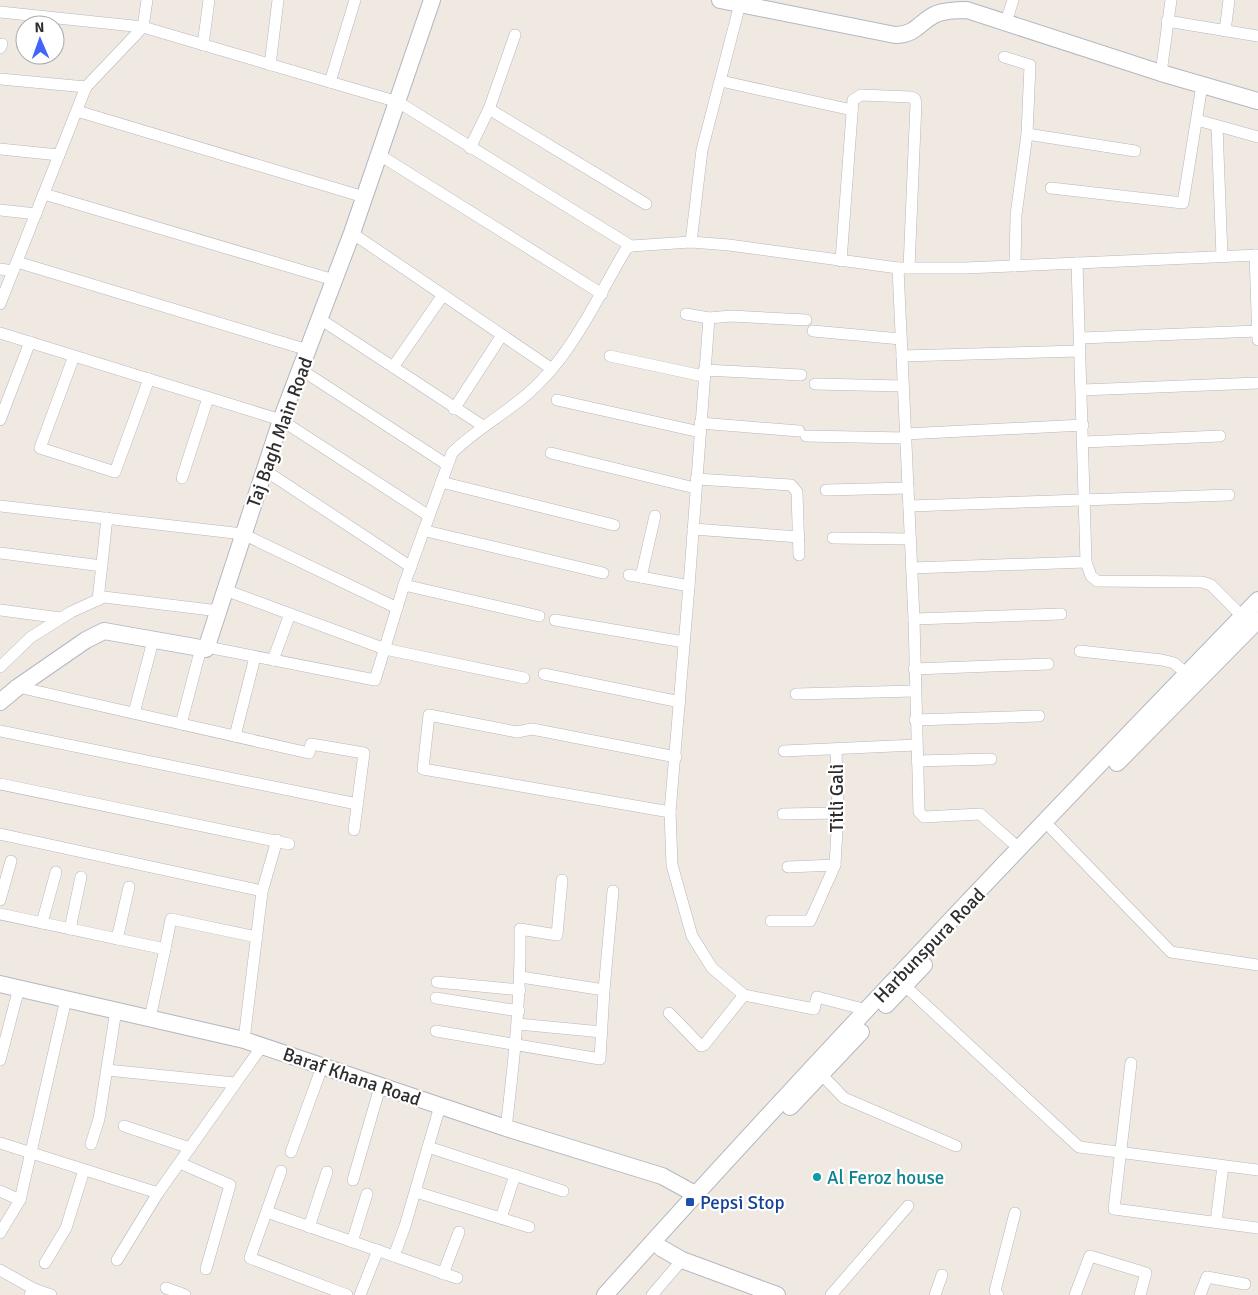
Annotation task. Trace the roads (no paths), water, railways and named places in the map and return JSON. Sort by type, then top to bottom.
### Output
[{"type":"street","points":[[0,304],[86,87],[143,27],[147,0]]},
{"type":"street","points":[[203,45],[209,0]]},
{"type":"street","points":[[270,64],[278,0]]},
{"type":"street","points":[[330,82],[355,0]]},
{"type":"street","name":"Taj Bagh Main Road","points":[[204,648],[219,611],[243,534],[300,369],[352,234],[432,0]]},
{"type":"street","points":[[720,0],[895,36],[911,33],[937,14],[952,10],[967,10],[1160,73],[1258,101]]},
{"type":"street","points":[[1006,22],[1013,0]]},
{"type":"street","points":[[1160,73],[1171,0]]},
{"type":"street","points":[[1225,31],[1229,0]]},
{"type":"street","points":[[690,242],[702,150],[740,4]]},
{"type":"street","points":[[0,12],[143,27],[398,102],[631,246]]},
{"type":"street","points":[[1167,21],[1258,36]]},
{"type":"street","points":[[470,148],[489,109],[515,35]]},
{"type":"street","points":[[1004,57],[1030,65],[1027,134],[1016,214],[1015,266]]},
{"type":"street","points":[[0,78],[86,87]]},
{"type":"street","points":[[721,81],[852,110]]},
{"type":"street","points":[[1051,188],[1183,203],[1202,85]]},
{"type":"street","points":[[841,261],[853,100],[861,95],[915,99],[901,339],[914,619],[916,745],[921,816],[980,814],[1020,849]]},
{"type":"street","points":[[489,109],[646,204]]},
{"type":"street","points":[[77,111],[364,197]]},
{"type":"street","points":[[1197,120],[1258,137]]},
{"type":"street","points":[[1217,126],[1222,257]]},
{"type":"street","points":[[1027,134],[1134,151]]},
{"type":"street","points":[[0,149],[59,155]]},
{"type":"street","points":[[378,154],[602,294]]},
{"type":"street","points":[[44,194],[334,280]]},
{"type":"street","points":[[0,210],[36,214]]},
{"type":"street","points":[[352,234],[552,369]]},
{"type":"street","points":[[0,702],[18,687],[86,640],[104,631],[153,641],[273,660],[375,680],[404,585],[426,531],[446,464],[452,453],[483,426],[525,396],[552,369],[602,294],[626,249],[631,246],[690,242],[729,245],[904,268],[1077,264],[1256,255],[1258,340]]},
{"type":"street","points":[[1077,264],[1081,338],[1086,562],[1091,576],[1097,581],[1202,582],[1210,586],[1250,618]]},
{"type":"street","points":[[0,269],[15,266],[308,350]]},
{"type":"street","points":[[394,368],[443,295]]},
{"type":"street","points":[[686,314],[709,318],[731,316],[806,320]]},
{"type":"street","points":[[709,318],[690,586],[670,812],[672,865],[692,936],[712,968],[744,995],[814,1008],[817,997],[868,1010]]},
{"type":"street","points":[[320,319],[454,409],[483,426]]},
{"type":"street","points":[[813,331],[901,339]]},
{"type":"street","points":[[1081,338],[1258,331]]},
{"type":"street","points":[[0,333],[282,420],[429,516]]},
{"type":"street","points":[[454,409],[502,335]]},
{"type":"street","points":[[0,420],[30,342]]},
{"type":"street","points":[[902,356],[1080,351]]},
{"type":"street","points":[[74,356],[40,448],[115,472],[149,379]]},
{"type":"street","points":[[610,356],[704,373],[801,374]]},
{"type":"street","points":[[300,369],[446,464]]},
{"type":"street","points":[[1082,390],[1258,383]]},
{"type":"street","points":[[815,384],[903,386]]},
{"type":"street","points":[[182,478],[208,398]]},
{"type":"street","points":[[557,400],[700,427],[803,433],[905,436],[1083,425]]},
{"type":"street","points":[[1084,442],[1220,436]]},
{"type":"street","points":[[551,453],[696,483],[791,485],[797,492],[799,555]]},
{"type":"street","points":[[266,471],[411,567]]},
{"type":"street","points":[[441,482],[614,525]]},
{"type":"street","points":[[826,490],[908,488]]},
{"type":"street","points":[[909,506],[1229,495]]},
{"type":"street","points":[[0,506],[243,534],[397,608]]},
{"type":"street","points":[[641,577],[655,516]]},
{"type":"street","points":[[98,600],[107,518]]},
{"type":"street","points":[[693,529],[799,537]]},
{"type":"street","points":[[426,531],[603,573]]},
{"type":"street","points":[[834,538],[910,539]]},
{"type":"street","points":[[0,553],[102,566]]},
{"type":"street","points":[[912,568],[1086,562]]},
{"type":"street","points":[[629,575],[690,586]]},
{"type":"street","points":[[404,585],[538,616]]},
{"type":"street","points":[[225,590],[385,649],[524,678]]},
{"type":"street","points":[[0,666],[31,638],[61,618],[104,597],[219,611]]},
{"type":"street","name":"Harbunspura Road","points":[[620,1295],[759,1132],[868,1010],[1020,849],[1049,826],[1250,618],[1258,600]]},
{"type":"street","points":[[0,610],[61,618]]},
{"type":"street","points":[[273,660],[290,614]]},
{"type":"street","points":[[914,619],[1061,614]]},
{"type":"street","name":"Harbunspura Road","points":[[605,1295],[695,1194],[822,1075],[1187,674],[1250,618]]},
{"type":"street","points":[[555,620],[684,642]]},
{"type":"street","points":[[134,713],[153,641]]},
{"type":"street","points":[[182,724],[204,648]]},
{"type":"street","points":[[1080,650],[1162,660],[1174,663],[1187,674]]},
{"type":"street","points":[[235,736],[255,657]]},
{"type":"street","points":[[914,669],[1048,664]]},
{"type":"street","points":[[544,674],[680,702]]},
{"type":"street","points":[[18,687],[309,753],[311,744],[364,753],[354,830]]},
{"type":"street","points":[[796,694],[915,692]]},
{"type":"street","points":[[670,812],[422,769],[429,715],[517,732],[532,729],[676,757]]},
{"type":"street","points":[[915,720],[1039,716]]},
{"type":"street","points":[[0,731],[357,804]]},
{"type":"street","name":"Titli Gali","points":[[771,921],[810,921],[835,865],[838,812],[836,749],[916,745]]},
{"type":"street","points":[[784,751],[836,749]]},
{"type":"street","points":[[917,761],[991,759]]},
{"type":"street","points":[[0,784],[289,844]]},
{"type":"street","points":[[783,814],[838,812]]},
{"type":"street","points":[[1049,826],[1171,952],[1258,965]]},
{"type":"street","points":[[0,834],[262,891]]},
{"type":"street","points":[[244,1040],[262,891],[277,840]]},
{"type":"street","points":[[0,900],[11,861]]},
{"type":"street","points":[[788,867],[835,865]]},
{"type":"street","points":[[42,923],[56,872]]},
{"type":"street","points":[[70,929],[81,877]]},
{"type":"street","points":[[506,1128],[518,1024],[521,977],[520,929],[557,935],[562,880]]},
{"type":"street","points":[[117,939],[129,887]]},
{"type":"street","points":[[436,1031],[600,1059],[613,891]]},
{"type":"street","points":[[0,914],[165,949]]},
{"type":"street","points":[[150,1018],[172,919],[256,937]]},
{"type":"street","points":[[521,977],[604,990]]},
{"type":"street","points":[[437,982],[520,990]]},
{"type":"street","name":"Baraf Khana Road","points":[[0,984],[244,1040],[322,1068],[506,1128],[662,1176],[695,1194]]},
{"type":"street","points":[[904,985],[1079,1147],[1258,1170]]},
{"type":"street","points":[[0,1060],[2,1043],[19,988]]},
{"type":"street","points":[[668,1013],[697,1044],[704,1045],[744,995]]},
{"type":"street","points":[[436,998],[518,1011]]},
{"type":"street","points":[[1,1229],[20,1200],[66,999]]},
{"type":"street","points":[[91,1144],[99,1119],[116,1010]]},
{"type":"street","points":[[518,1024],[602,1032]]},
{"type":"street","points":[[117,1260],[158,1193],[262,1046]]},
{"type":"street","points":[[1132,1062],[1114,1208],[1258,1228]]},
{"type":"street","points":[[291,1152],[322,1068]]},
{"type":"street","points":[[107,1070],[235,1083]]},
{"type":"street","points":[[822,1075],[844,1098],[956,1146]]},
{"type":"street","points":[[353,1180],[380,1087]]},
{"type":"street","points":[[394,1256],[416,1192],[440,1106]]},
{"type":"street","points":[[124,1126],[190,1148]]},
{"type":"street","points":[[0,1143],[158,1193]]},
{"type":"street","points":[[428,1147],[564,1190]]},
{"type":"street","points":[[180,1163],[230,1185],[206,1270]]},
{"type":"street","points":[[1216,1222],[1223,1166]]},
{"type":"street","points":[[45,1263],[66,1228],[84,1170]]},
{"type":"street","points":[[281,1171],[250,1258],[347,1295]]},
{"type":"street","points":[[309,1227],[327,1172]]},
{"type":"street","points":[[501,1218],[515,1175]]},
{"type":"street","points":[[0,1191],[20,1200]]},
{"type":"street","points":[[416,1192],[529,1227]]},
{"type":"street","points":[[352,1242],[367,1194]]},
{"type":"street","points":[[831,1295],[908,1206]]},
{"type":"street","points":[[267,1212],[457,1278]]},
{"type":"street","points":[[998,1295],[995,1291],[1015,1213]]},
{"type":"street","points":[[443,1274],[458,1232]]},
{"type":"street","points":[[661,1248],[682,1260],[777,1295]]},
{"type":"street","points":[[360,1295],[378,1250]]},
{"type":"street","points":[[1075,1295],[1090,1256],[1146,1272],[1140,1295]]},
{"type":"street","points":[[652,1295],[682,1260]]},
{"type":"street","points":[[0,1270],[32,1292],[51,1295]]},
{"type":"street","points":[[935,1295],[942,1275]]},
{"type":"street","points":[[1200,1295],[1205,1277],[1245,1284]]},
{"type":"street","points":[[166,1288],[185,1295]]},
{"type":"place","name":"Al Feroz house","points":[[817,1177]]},
{"type":"place","name":"Pepsi Stop","points":[[690,1202]]}]
